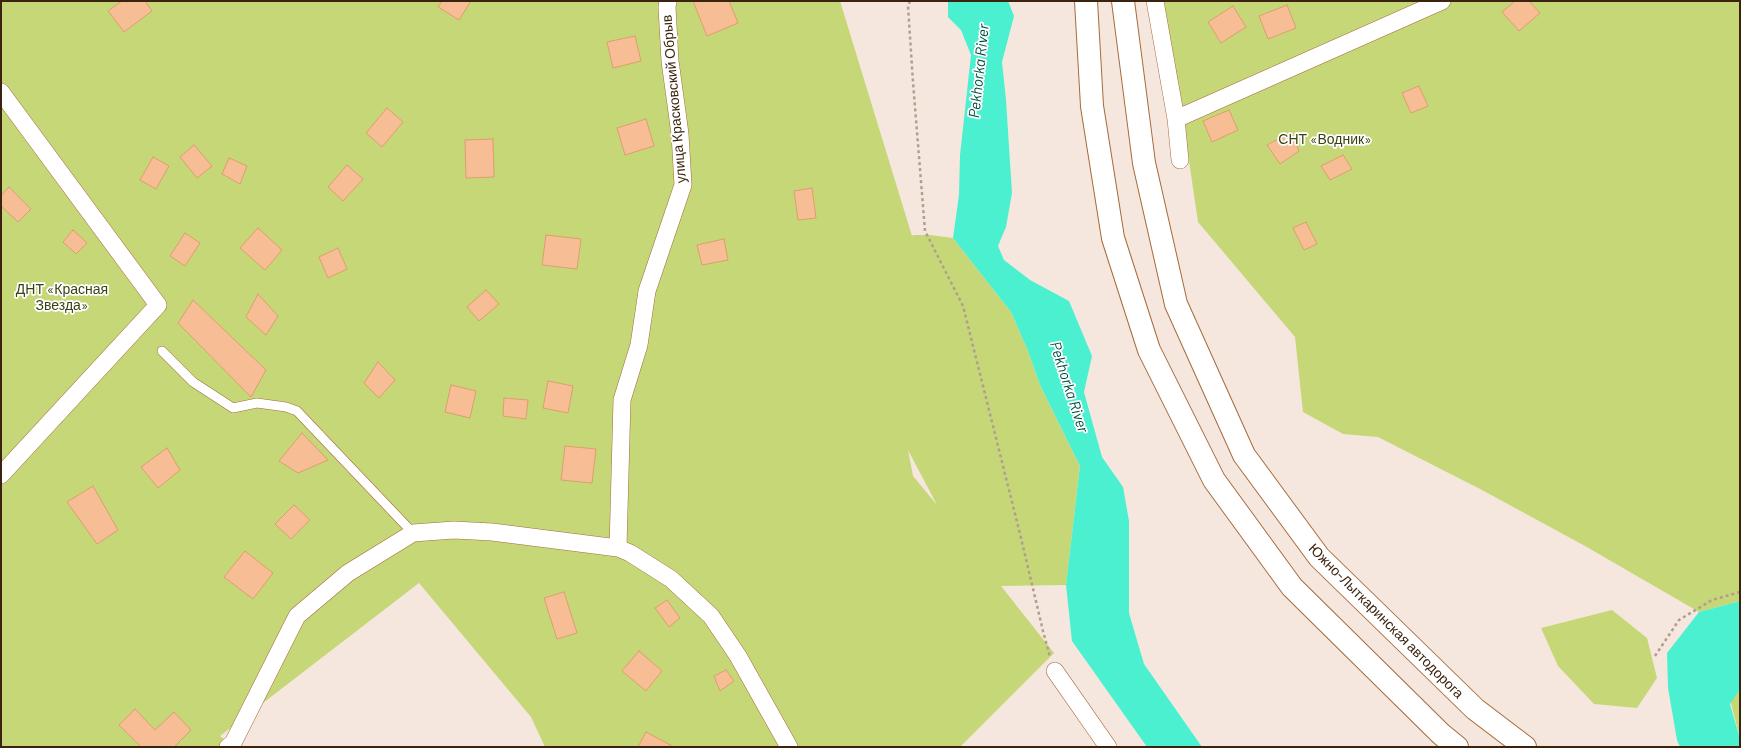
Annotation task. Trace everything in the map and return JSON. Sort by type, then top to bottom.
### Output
[{"type":"main road","points":[[1086,1],[1092,106],[1113,238],[1149,350],[1214,480],[1292,587],[1449,741]]},
{"type":"main road","name":"Южно-Лыткаринская автодорога","points":[[1123,1],[1144,163],[1176,304],[1244,455],[1319,557],[1475,709],[1526,747]]},
{"type":"street","name":"улица Красковский Обрыв","points":[[618,548],[622,400],[639,345],[647,291],[683,185],[680,134],[670,61],[668,1]]},
{"type":"street","points":[[1155,1],[1176,119],[1180,160]]},
{"type":"street","points":[[1176,119],[1442,1]]},
{"type":"street","points":[[1,92],[158,305],[1,475]]},
{"type":"street","points":[[228,747],[233,743],[297,616],[348,573],[412,533],[454,530],[492,532],[618,548],[630,553],[671,579],[711,616],[738,656],[789,747]]},
{"type":"street","points":[[1055,671],[1108,747]]},
{"type":"lane","points":[[162,351],[193,382],[233,408],[257,404],[286,406],[297,411],[412,533]]},
{"type":"path","points":[[910,1],[908,6],[912,74],[925,231],[963,306],[1016,516],[1042,631],[1055,671]]},
{"type":"path","points":[[1656,656],[1679,620],[1712,600],[1740,592]]},
{"type":"green space","name":"ДНТ «Красная Звезда»","points":[[1,1],[840,1],[912,236],[930,235],[953,238],[1011,312],[1028,351],[1040,385],[1080,466],[1066,585],[1001,586],[1054,653],[960,747],[545,747],[531,717],[419,583],[220,736],[235,747],[1,747]],"holes":[[[908,450],[937,505],[913,476]]]},
{"type":"green space","name":"СНТ «Водник»","points":[[1163,1],[1740,1],[1740,601],[1699,612],[1585,546],[1482,490],[1378,437],[1343,434],[1303,412],[1295,337],[1198,222]]},
{"type":"green space","points":[[1612,610],[1647,638],[1657,678],[1637,708],[1594,704],[1558,666],[1541,628]]},
{"type":"green space","points":[[1740,678],[1740,738],[1728,692]]},
{"type":"water","name":"Pekhorka River","points":[[948,1],[1008,1],[1014,16],[1002,62],[1012,193],[1006,227],[998,246],[1004,260],[1030,280],[1069,301],[1092,356],[1084,392],[1102,457],[1123,487],[1129,521],[1129,613],[1144,664],[1202,747],[1147,747],[1072,641],[1066,585],[1080,466],[1040,385],[1028,351],[1011,312],[953,238],[959,195],[960,155],[971,55],[961,30],[948,17]]},
{"type":"water","points":[[1740,601],[1740,689],[1730,704],[1740,739],[1740,747],[1680,747],[1677,740],[1668,688],[1667,653],[1699,612]]},
{"type":"building","points":[[122,1],[145,1],[152,11],[124,32],[108,11]]},
{"type":"building","points":[[442,1],[471,1],[459,20],[438,7]]},
{"type":"building","points":[[693,1],[729,1],[738,23],[707,36]]},
{"type":"building","points":[[1515,1],[1529,1],[1540,13],[1519,31],[1502,12]]},
{"type":"building","points":[[1287,5],[1296,28],[1268,39],[1259,16]]},
{"type":"building","points":[[1233,6],[1246,27],[1221,43],[1208,22]]},
{"type":"building","points":[[635,36],[641,61],[613,68],[607,42]]},
{"type":"building","points":[[1419,86],[1428,106],[1411,113],[1402,93]]},
{"type":"building","points":[[387,108],[403,122],[382,147],[366,133]]},
{"type":"building","points":[[1229,110],[1238,130],[1212,142],[1203,121]]},
{"type":"building","points":[[646,119],[654,146],[625,155],[617,128]]},
{"type":"building","points":[[1291,132],[1299,151],[1280,164],[1267,145]]},
{"type":"building","points":[[493,139],[494,177],[466,178],[465,140]]},
{"type":"building","points":[[194,145],[212,166],[197,178],[180,157]]},
{"type":"building","points":[[1343,155],[1352,169],[1330,180],[1321,166]]},
{"type":"building","points":[[153,157],[169,166],[156,189],[140,180]]},
{"type":"building","points":[[229,158],[247,166],[240,184],[222,174]]},
{"type":"building","points":[[347,165],[363,179],[343,201],[328,187]]},
{"type":"building","points":[[9,187],[31,209],[18,222],[1,206],[1,196]]},
{"type":"building","points":[[812,188],[816,218],[798,220],[794,191]]},
{"type":"building","points":[[1306,222],[1317,244],[1304,250],[1293,228]]},
{"type":"building","points":[[258,228],[282,250],[265,270],[240,248]]},
{"type":"building","points":[[73,230],[87,243],[76,254],[63,242]]},
{"type":"building","points":[[185,233],[200,243],[185,266],[170,256]]},
{"type":"building","points":[[546,235],[581,239],[577,269],[542,265]]},
{"type":"building","points":[[724,239],[728,260],[702,265],[697,245]]},
{"type":"building","points":[[338,248],[347,269],[328,278],[319,257]]},
{"type":"building","points":[[486,290],[499,304],[479,321],[467,307]]},
{"type":"building","points":[[258,294],[278,316],[266,335],[246,317]]},
{"type":"building","points":[[193,300],[266,370],[251,397],[178,323]]},
{"type":"building","points":[[378,362],[395,380],[379,398],[364,383]]},
{"type":"building","points":[[548,381],[573,386],[568,413],[543,408]]},
{"type":"building","points":[[451,385],[476,391],[470,418],[445,412]]},
{"type":"building","points":[[504,398],[528,400],[526,419],[503,416]]},
{"type":"building","points":[[302,433],[328,460],[298,473],[279,461]]},
{"type":"building","points":[[565,446],[596,449],[592,483],[561,480]]},
{"type":"building","points":[[167,448],[180,470],[158,488],[141,467]]},
{"type":"building","points":[[93,486],[118,530],[97,544],[67,502]]},
{"type":"building","points":[[294,505],[310,520],[291,539],[275,524]]},
{"type":"building","points":[[245,551],[273,573],[253,599],[224,577]]},
{"type":"building","points":[[564,592],[577,633],[557,639],[544,598]]},
{"type":"building","points":[[667,600],[680,618],[669,627],[655,608]]},
{"type":"building","points":[[639,651],[662,671],[646,691],[622,671]]},
{"type":"building","points":[[726,670],[734,681],[720,691],[714,676]]},
{"type":"building","points":[[135,709],[155,730],[174,712],[191,730],[174,747],[141,747],[119,725]]},
{"type":"building","points":[[646,732],[674,747],[638,747]]}]
